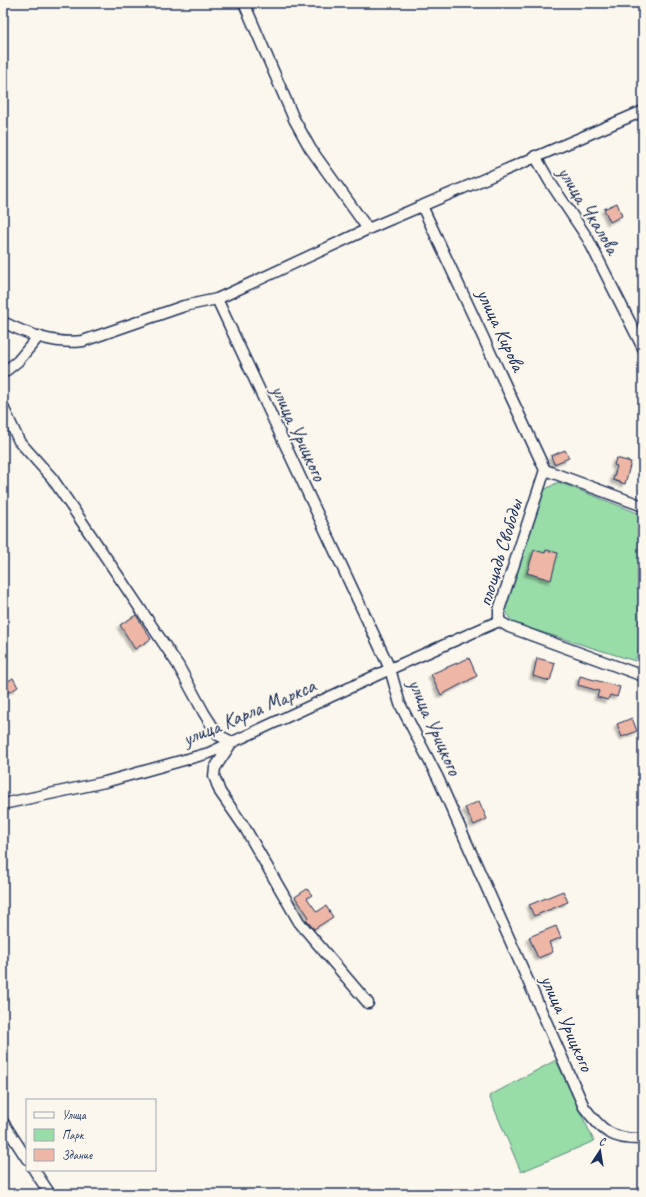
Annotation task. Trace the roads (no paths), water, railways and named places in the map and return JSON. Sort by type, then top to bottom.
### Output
[{"type":"street","points":[[244,3],[294,119],[310,148],[368,229]]},
{"type":"street","points":[[3,322],[23,332],[68,343],[83,341],[184,306],[217,299],[368,229],[535,156],[643,111]]},
{"type":"street","name":"улица Чкалова","points":[[535,156],[550,182],[588,239],[643,348]]},
{"type":"street","name":"улица Кирова","points":[[422,206],[545,470]]},
{"type":"street","name":"улица Урицкого","points":[[217,299],[390,669],[400,704],[438,778],[584,1106],[597,1124],[611,1135],[626,1140],[643,1139]]},
{"type":"street","points":[[3,373],[18,361],[40,336]]},
{"type":"street","points":[[3,407],[19,440],[52,478],[78,516],[178,665],[204,713],[218,734],[232,742],[215,768],[214,776],[220,792],[245,828],[300,922],[368,1003]]},
{"type":"street","points":[[545,470],[643,506]]},
{"type":"street","name":"площадь Свободы","points":[[545,470],[499,610],[499,622],[643,676]]},
{"type":"street","name":"улица Карла Маркса","points":[[3,804],[105,782],[209,753],[390,669],[499,622]]},
{"type":"street","points":[[3,1122],[26,1157]]},
{"type":"street","points":[[35,1171],[50,1194]]}]
